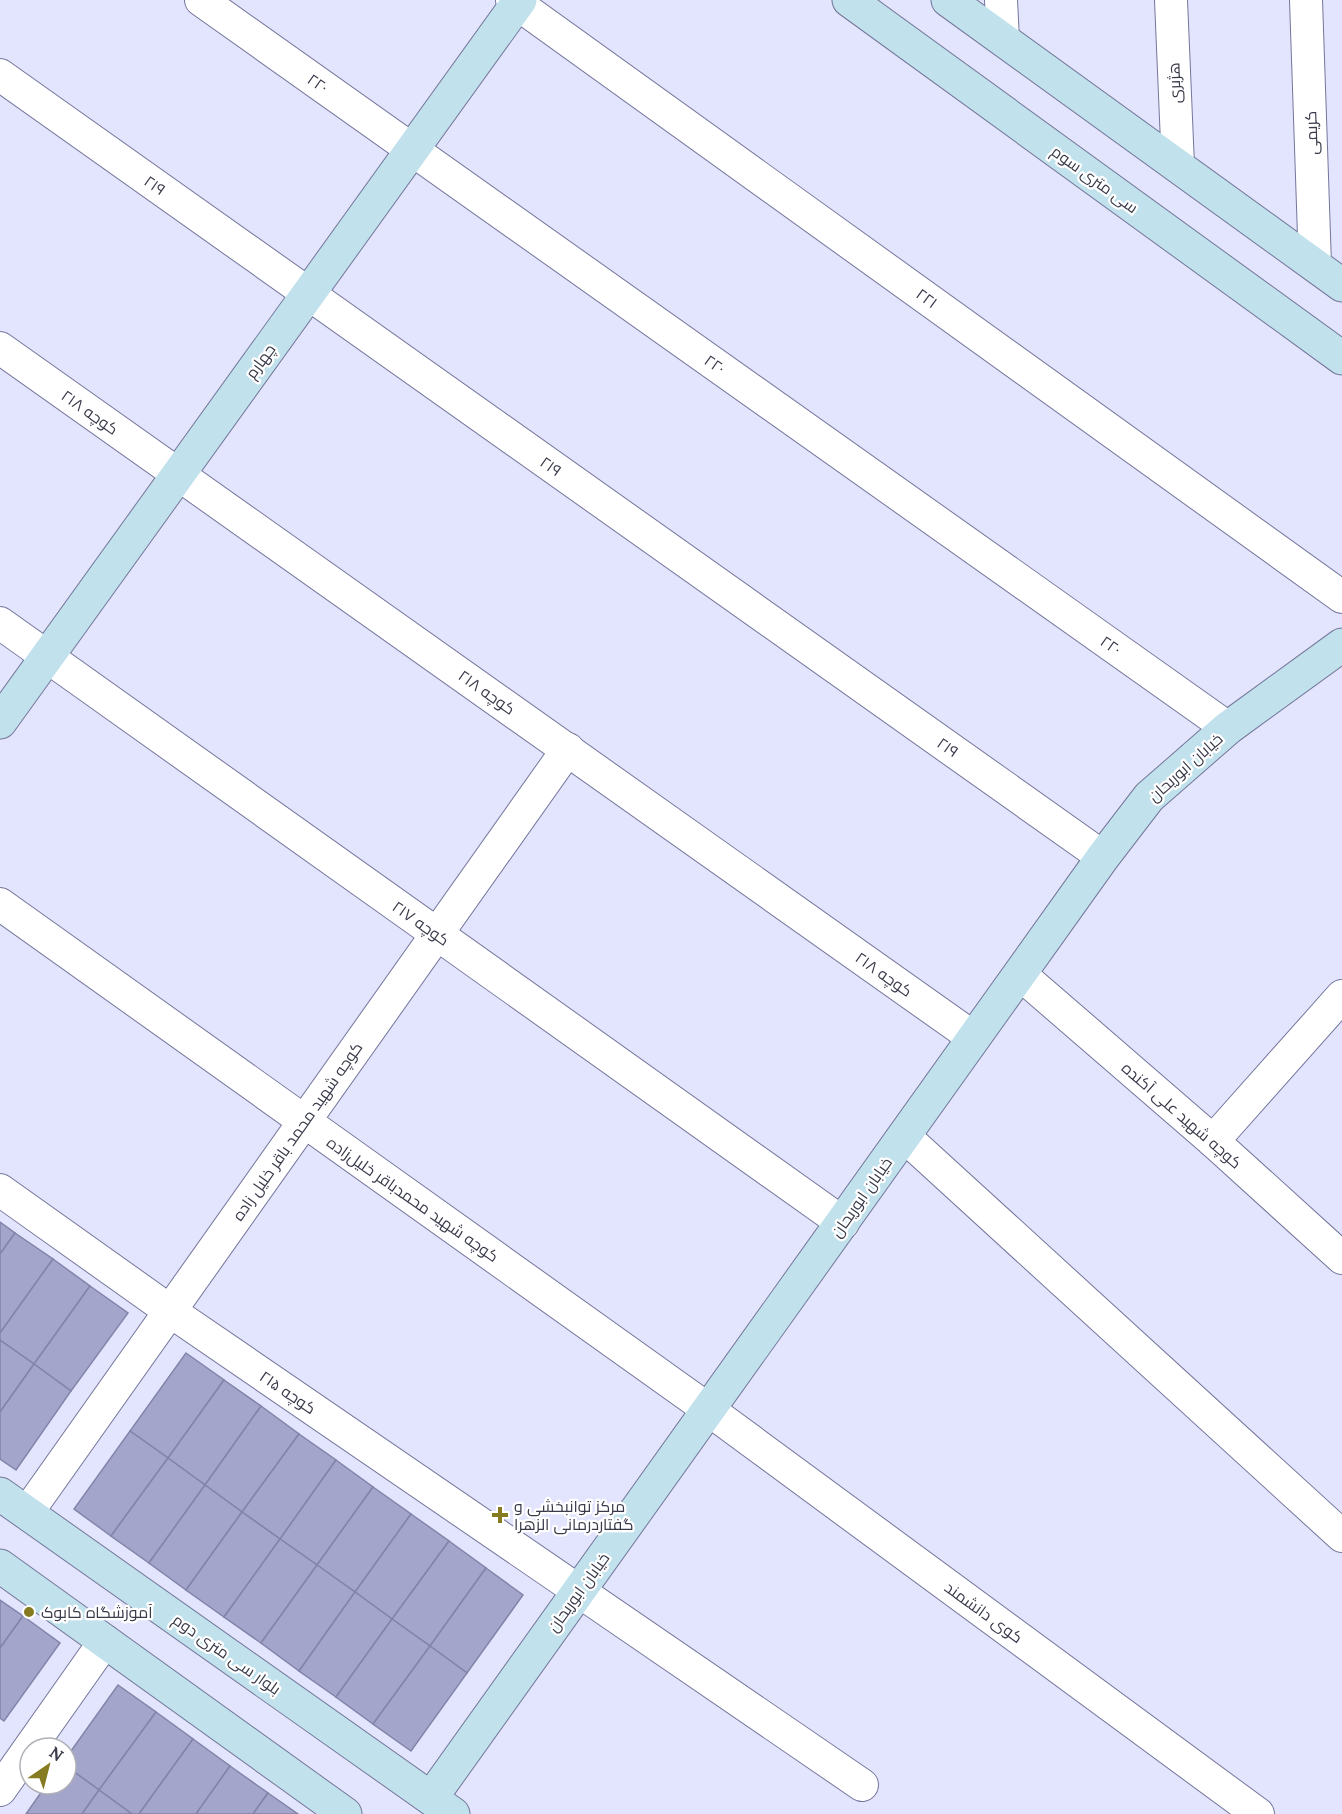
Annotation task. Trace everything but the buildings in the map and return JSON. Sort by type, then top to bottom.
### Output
[{"type":"street","name":"۲۲۰","points":[[201,0],[1228,728]]},
{"type":"street","name":"سی متری سوم","points":[[849,0],[1342,358]]},
{"type":"street","points":[[948,0],[1342,285]]},
{"type":"street","points":[[1001,0],[1003,40]]},
{"type":"street","name":"هژبری","points":[[1171,0],[1178,166]]},
{"type":"street","name":"کریمی","points":[[1306,0],[1315,265]]},
{"type":"street","name":"چهارم","points":[[0,722],[309,294],[516,1]]},
{"type":"street","name":"۲۲۱","points":[[516,1],[1342,597]]},
{"type":"street","name":"۲۱۹","points":[[0,75],[1103,857]]},
{"type":"street","name":"کوچه ۲۱۸","points":[[0,348],[974,1038]]},
{"type":"street","name":"کوچه ۲۱۷","points":[[0,622],[843,1223]]},
{"type":"street","name":"خیابان ابوریحان","points":[[442,1806],[578,1591],[1103,857],[1149,797],[1228,728],[1342,645]]},
{"type":"street","name":"کوچه شهید محمد باقر خلیل زاده","points":[[27,1513],[568,749]]},
{"type":"street","name":"کوچه شهید محمدباقر خلیل‌زاده","points":[[0,904],[709,1410]]},
{"type":"street","name":"کوچه شهید علی آکنده","points":[[1020,974],[1213,1141],[1342,1258]]},
{"type":"street","points":[[1213,1141],[1342,996]]},
{"type":"street","points":[[904,1136],[1342,1536]]},
{"type":"street","name":"کوچه ۲۱۵","points":[[0,1190],[170,1311],[862,1785]]},
{"type":"street","name":"کوی دانشمند","points":[[709,1410],[1258,1814]]},
{"type":"street","name":"بلوار سی متری دوم","points":[[0,1494],[442,1806]]},
{"type":"street","points":[[0,1566],[345,1814]]},
{"type":"street","points":[[0,1790],[105,1641]]},
{"type":"place","name":"مرکز توانبخشی و گفتاردرمانی الزهرا","points":[[500,1515]]},
{"type":"place","name":"آموزشگاه کابوک","points":[[29,1612]]}]
